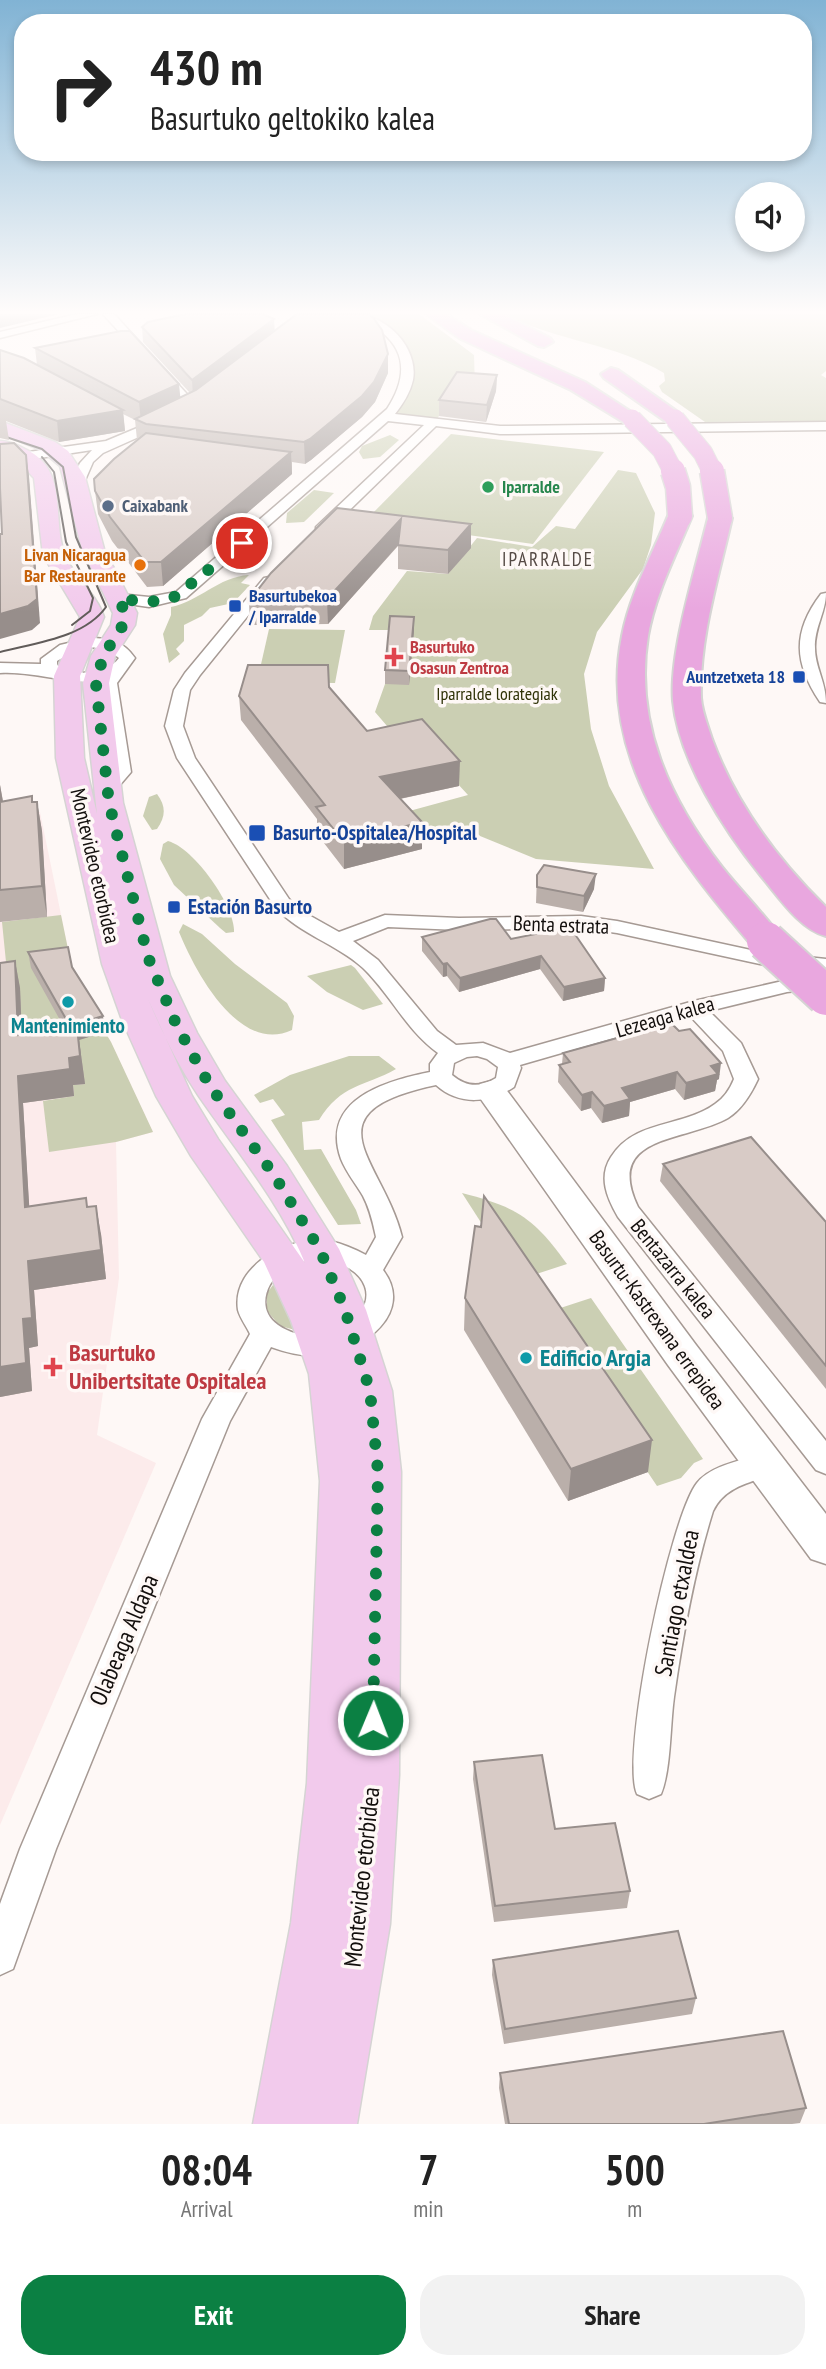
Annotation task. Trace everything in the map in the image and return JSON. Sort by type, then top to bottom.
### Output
[{"type":"highway","points":[[622,413],[652,437],[674,467],[681,497],[680,516],[636,635],[629,699],[638,743],[652,780],[672,818],[700,861],[766,941],[826,996]]},
{"type":"highway","points":[[667,413],[703,451],[715,472],[720,518],[694,633],[687,700],[702,754],[736,821],[778,874],[825,925]]},
{"type":"main road","points":[[0,428],[60,452]]},
{"type":"main road","points":[[0,445],[27,457]]},
{"type":"main road","name":"Montevideo etorbidea","points":[[60,452],[71,464],[78,482],[90,539],[125,613],[123,625],[103,656],[77,659]]},
{"type":"main road","name":"Montevideo etorbidea","points":[[27,457],[40,467],[45,476],[51,544],[56,559],[90,610],[92,624],[77,659],[70,758],[114,948],[139,1020],[174,1096],[204,1147],[301,1253]]},
{"type":"main road","name":"Montevideo etorbidea","points":[[77,659],[137,919],[154,976],[177,1026],[210,1086],[274,1175],[301,1253],[338,1341],[370,1391],[378,1472],[372,1775],[361,1924],[326,2124]]},
{"type":"main road","name":"Montevideo etorbidea","points":[[284,2124],[320,1923],[334,1783],[342,1481],[331,1374],[338,1341]]},
{"type":"street","points":[[78,482],[90,458],[115,442],[177,413]]},
{"type":"street","points":[[119,599],[149,602],[181,594],[316,471],[390,413]]},
{"type":"street","points":[[387,417],[432,424],[510,430],[826,426]]},
{"type":"street","points":[[126,422],[141,431]]},
{"type":"street","points":[[306,544],[432,424]]},
{"type":"street","points":[[0,460],[115,442]]},
{"type":"street","points":[[279,571],[193,673],[182,690],[174,726],[186,758],[282,904],[291,913],[338,940],[371,964],[429,1036],[453,1053]]},
{"type":"street","points":[[826,597],[809,626],[807,661],[814,683],[826,698]]},
{"type":"street","points":[[0,666],[39,668],[77,659],[111,645]]},
{"type":"street","points":[[0,666],[77,659]]},
{"type":"street","name":"Benta estrata","points":[[338,940],[385,921],[434,924],[581,922],[617,927],[760,958],[826,965]]},
{"type":"street","name":"Lezeaga kalea","points":[[498,1077],[694,1008],[787,986],[826,982]]},
{"type":"street","name":"Bentazarra kalea","points":[[694,1008],[733,1048],[746,1079],[736,1098],[716,1114],[642,1139],[621,1158],[615,1181],[627,1211],[826,1462]]},
{"type":"street","points":[[483,1050],[500,1056],[498,1077],[468,1093],[457,1090],[441,1077],[441,1064],[453,1053],[483,1050]]},
{"type":"street","points":[[370,1270],[389,1237],[380,1204],[353,1158],[348,1136],[352,1118],[363,1105],[377,1096],[441,1077]]},
{"type":"street","name":"Basurtu-Kastrexana errepidea","points":[[498,1077],[681,1355],[826,1546]]},
{"type":"street","points":[[301,1253],[352,1257],[370,1270],[378,1283],[381,1297],[377,1312],[368,1325],[338,1341],[296,1345],[265,1331],[253,1316],[250,1298],[255,1280],[268,1265],[301,1253]]},
{"type":"street","name":"Olabeaga Aldapa","points":[[0,1956],[37,1849],[216,1419],[265,1331]]},
{"type":"street","name":"Santiago etxaldea","points":[[649,1782],[651,1743],[673,1609],[693,1518],[701,1500],[711,1488],[765,1465]]},
{"type":"shaded area","name":"Basurtuko Unibertsitate Ospitalea","points":[[40,812],[75,983],[111,1042],[153,1132],[116,1142],[119,1278],[97,1435],[156,1463],[0,1825],[0,816]]},
{"type":"green space","points":[[396,413],[441,413],[437,419],[400,416]]},
{"type":"green space","points":[[692,413],[826,413],[826,421],[705,422]]},
{"type":"green space","name":"Iparralde","points":[[451,434],[604,452],[533,544],[365,521]]},
{"type":"green space","points":[[390,435],[399,440],[380,457],[363,459],[359,452],[362,446]]},
{"type":"green space","name":"Iparralde lorategiak","points":[[618,470],[636,473],[655,513],[651,545],[643,569],[597,632],[584,674],[591,729],[609,786],[654,869],[536,859],[458,827],[417,830],[402,813],[468,795],[422,745],[406,748],[375,712],[385,684],[390,630],[369,630],[373,616],[407,571],[448,574],[477,538],[532,547],[556,526],[575,529]]},
{"type":"green space","points":[[314,490],[334,493],[304,522],[286,523],[287,513]]},
{"type":"green space","points":[[249,575],[241,583],[250,585],[233,603],[210,608],[202,616],[184,625],[184,641],[176,649],[180,654],[169,663],[163,634],[171,615],[171,607],[191,600],[218,584]]},
{"type":"green space","points":[[269,629],[345,630],[335,683],[257,682]]},
{"type":"green space","points":[[157,794],[162,803],[163,815],[157,829],[152,830],[143,816],[149,797]]},
{"type":"green space","points":[[168,841],[189,855],[211,879],[228,908],[234,932],[226,933],[174,885],[160,859],[163,844]]},
{"type":"green space","points":[[61,915],[75,983],[111,1042],[153,1132],[116,1142],[49,1152],[43,1101],[74,1096],[73,1085],[85,1084],[30,1061],[21,1028],[21,1013],[0,964],[6,962],[2,922]]},
{"type":"green space","points":[[183,924],[202,934],[235,964],[287,1003],[294,1016],[292,1030],[273,1035],[254,1031],[237,1020],[208,987],[196,967],[179,932]]},
{"type":"green space","points":[[351,965],[383,1004],[363,1010],[327,992],[307,976]]},
{"type":"green space","points":[[349,1056],[379,1056],[396,1069],[345,1093],[327,1108],[319,1120],[302,1122],[304,1150],[321,1149],[356,1210],[361,1224],[338,1225],[271,1120],[285,1115],[273,1099],[260,1103],[254,1095],[290,1075]]},
{"type":"green space","points":[[462,1193],[511,1209],[523,1217],[544,1235],[567,1264],[518,1280]]},
{"type":"green space","points":[[279,1277],[303,1332],[280,1326],[267,1311],[267,1293]]},
{"type":"green space","points":[[591,1298],[703,1459],[694,1463],[681,1478],[657,1486],[542,1314]]},
{"type":"building","points":[[37,413],[104,413],[57,421]]},
{"type":"building","points":[[147,413],[341,413],[304,442],[146,424],[135,419]]},
{"type":"building","points":[[146,433],[291,452],[161,562],[145,562],[110,517],[95,491],[94,479]]},
{"type":"building","points":[[14,443],[26,455],[37,599],[28,606],[0,614],[0,444]]},
{"type":"building","points":[[337,508],[471,524],[448,550],[398,545],[401,519],[327,599],[249,601],[271,573]]},
{"type":"building","name":"Basurtuko Osasun Zentroa","points":[[390,616],[414,617],[409,671],[385,670]]},
{"type":"building","points":[[248,665],[328,665],[329,687],[367,731],[422,719],[460,761],[380,777],[422,822],[344,842],[316,807],[325,805],[239,696]]},
{"type":"building","points":[[32,796],[32,802],[37,802],[42,886],[0,890],[0,802]]},
{"type":"building","points":[[544,865],[596,874],[584,896],[537,887],[537,875]]},
{"type":"building","points":[[496,919],[511,939],[570,927],[605,978],[564,987],[541,956],[460,978],[447,963],[443,964],[422,937]]},
{"type":"building","name":"Mantenimiento","points":[[68,947],[72,967],[103,1016],[70,1026],[28,952]]},
{"type":"building","points":[[15,961],[18,1035],[77,1027],[80,1056],[69,1058],[70,1069],[18,1076],[25,1207],[86,1198],[87,1207],[96,1206],[101,1250],[28,1261],[32,1318],[23,1319],[26,1363],[0,1367],[0,963]]},
{"type":"building","points":[[671,1023],[679,1031],[690,1029],[721,1063],[711,1066],[718,1074],[686,1083],[677,1072],[622,1088],[630,1099],[604,1106],[592,1092],[582,1095],[559,1065],[570,1062],[563,1053]]},
{"type":"building","points":[[751,1137],[826,1222],[826,1366],[663,1164]]},
{"type":"building","name":"Edificio Argia","points":[[484,1196],[652,1440],[571,1469],[465,1298],[475,1226],[481,1227]]},
{"type":"building","points":[[542,1755],[555,1829],[615,1823],[630,1891],[495,1906],[474,1762]]},
{"type":"building","points":[[678,1931],[696,1998],[505,2029],[493,1960]]},
{"type":"building","points":[[783,2031],[806,2108],[704,2124],[509,2124],[500,2073]]},
{"type":"tram line","points":[[0,435],[42,449],[63,467],[76,537],[106,607],[85,626],[58,638],[0,652]]},
{"type":"tram line","points":[[42,457],[54,472],[66,542],[93,598],[90,611],[72,625]]},
{"type":"place","name":"Iparralde","points":[[488,487]]},
{"type":"place","name":"Caixabank","points":[[108,506]]},
{"type":"place","name":"Livan Nicaragua Bar Restaurante","points":[[140,565]]},
{"type":"place","name":"Basurtubekoa / Iparralde","points":[[235,606]]},
{"type":"place","name":"Basurtuko Osasun Zentroa","points":[[394,657]]},
{"type":"place","name":"Auntzetxeta 18","points":[[799,677]]},
{"type":"place","name":"Basurto-Ospitalea/Hospital","points":[[257,833]]},
{"type":"place","name":"Estación Basurto","points":[[174,907]]},
{"type":"place","name":"Mantenimiento","points":[[68,1002]]},
{"type":"place","name":"Edificio Argia","points":[[526,1358]]},
{"type":"place","name":"Basurtuko Unibertsitate Ospitalea","points":[[53,1367]]},
{"type":"district","name":"IPARRALDE","points":[[548,559]]},
{"type":"route","points":[[242,543],[173,598],[149,602],[119,599],[125,613],[123,625],[103,656],[96,684],[107,789],[137,919],[154,976],[180,1033],[210,1086],[254,1145],[320,1250],[345,1310],[370,1391],[378,1472],[373,1720]]}]
